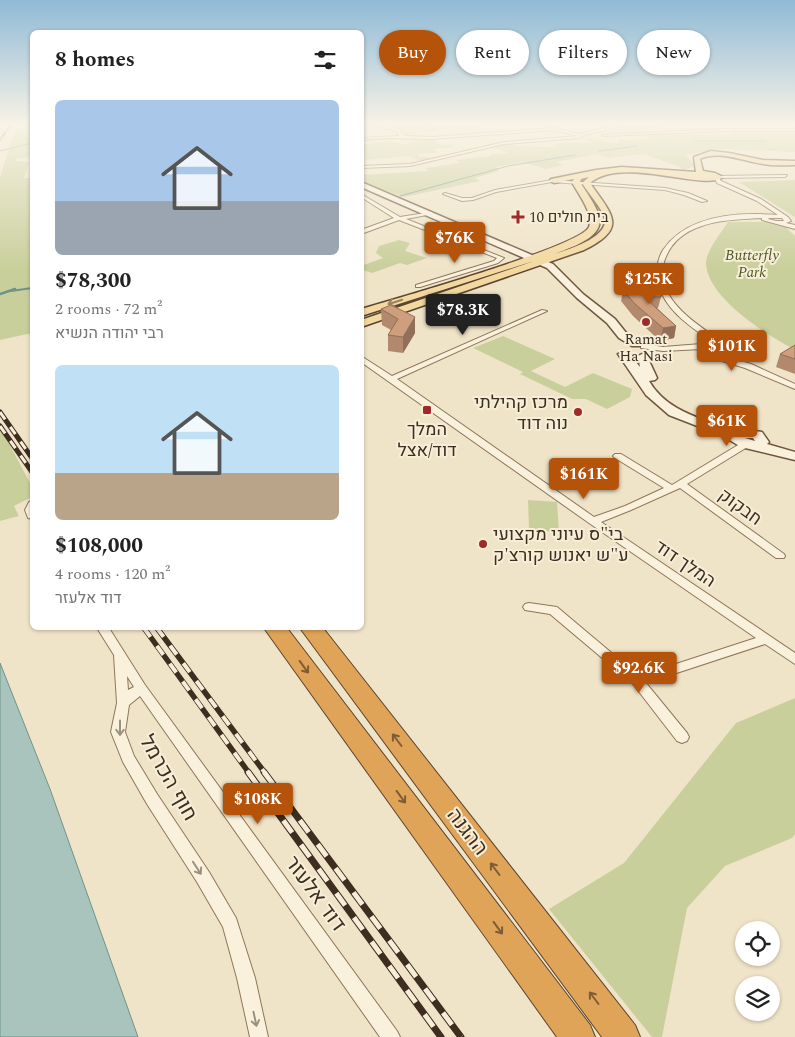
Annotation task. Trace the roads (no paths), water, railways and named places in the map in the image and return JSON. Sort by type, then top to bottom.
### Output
[{"type":"highway","name":"ההגנה","points":[[276,630],[578,1037]]},
{"type":"highway","name":"ההגנה","points":[[313,630],[623,1037]]},
{"type":"main road","points":[[559,181],[585,183],[617,172]]},
{"type":"main road","points":[[662,172],[716,177]]},
{"type":"main road","points":[[711,172],[716,177]]},
{"type":"main road","points":[[559,181],[604,184]]},
{"type":"main road","points":[[507,254],[549,253],[577,242],[593,229],[595,218],[585,183]]},
{"type":"main road","points":[[364,323],[536,266],[601,237],[608,227],[609,218],[585,183]]},
{"type":"main road","points":[[536,266],[549,253]]},
{"type":"main road","points":[[507,254],[512,260],[509,266]]},
{"type":"main road","points":[[364,312],[509,266],[536,266],[556,263],[561,255]]},
{"type":"street","points":[[699,176],[759,200],[778,223],[795,227]]},
{"type":"street","points":[[716,177],[786,176]]},
{"type":"street","points":[[716,177],[728,186]]},
{"type":"street","points":[[445,194],[462,200],[469,200],[495,191],[559,181]]},
{"type":"street","points":[[604,184],[665,189],[704,200]]},
{"type":"street","points":[[364,185],[536,266],[580,296],[611,321],[623,336],[643,350]]},
{"type":"street","points":[[364,189],[426,214]]},
{"type":"street","points":[[364,196],[399,219],[507,254]]},
{"type":"street","points":[[364,231],[385,222],[426,214]]},
{"type":"street","points":[[748,366],[733,353],[709,338],[669,301],[659,274],[660,259],[669,246],[692,228],[713,220],[770,215],[787,219],[795,227]]},
{"type":"street","points":[[778,223],[787,219]]},
{"type":"street","points":[[418,286],[496,262],[507,254]]},
{"type":"street","points":[[536,266],[607,327],[622,351],[634,364],[652,394],[661,403],[685,418],[795,456]]},
{"type":"street","points":[[391,379],[544,311]]},
{"type":"street","points":[[708,349],[709,338]]},
{"type":"street","points":[[622,351],[624,344],[643,350],[692,352],[724,347]]},
{"type":"street","points":[[708,349],[722,358],[748,366],[795,387]]},
{"type":"street","points":[[643,350],[644,364],[657,389],[669,402],[749,439],[795,449]]},
{"type":"street","points":[[722,358],[730,357],[733,353]]},
{"type":"street","name":"המלך דוד","points":[[364,360],[593,521],[795,659]]},
{"type":"street","points":[[593,521],[628,508],[676,486],[749,439]]},
{"type":"street","name":"חבקוק","points":[[618,456],[676,486],[780,556]]},
{"type":"street","points":[[529,607],[553,610],[637,681],[682,737]]},
{"type":"street","name":"דוד אלעזר","points":[[104,630],[141,688],[391,1037]]},
{"type":"street","points":[[637,681],[766,639]]},
{"type":"street","name":"חוף הכרמל","points":[[118,652],[122,673],[123,704],[118,732],[128,758],[152,799],[203,877],[230,924],[246,978],[258,1037]]},
{"type":"street","points":[[123,704],[127,698],[141,688]]},
{"type":"water","points":[[0,663],[50,789],[138,1037],[0,1037]]},
{"type":"waterway","points":[[400,196],[485,172]]},
{"type":"waterway","points":[[11,291],[30,288]]},
{"type":"waterway","points":[[0,294],[15,289]]},
{"type":"railway","points":[[0,412],[30,455]]},
{"type":"railway","points":[[0,426],[30,469]]},
{"type":"railway","points":[[145,630],[249,773]]},
{"type":"railway","points":[[158,630],[265,773]]},
{"type":"railway","points":[[248,772],[441,1037]]},
{"type":"railway","points":[[264,772],[461,1037]]},
{"type":"place","name":"בית חולים 10","points":[[518,217]]},
{"type":"place","name":"Ramat Ha Nasi","points":[[646,322]]},
{"type":"place","name":"המלך דוד/אצל","points":[[427,410]]},
{"type":"place","name":"מרכז קהילתי נוה דוד","points":[[578,412]]},
{"type":"place","name":"בי\"ס עיוני מקצועי ע\"ש יאנוש קורצ'ק","points":[[483,544]]},
{"type":"park label","name":"Butterfly Park","points":[[752,264]]}]
